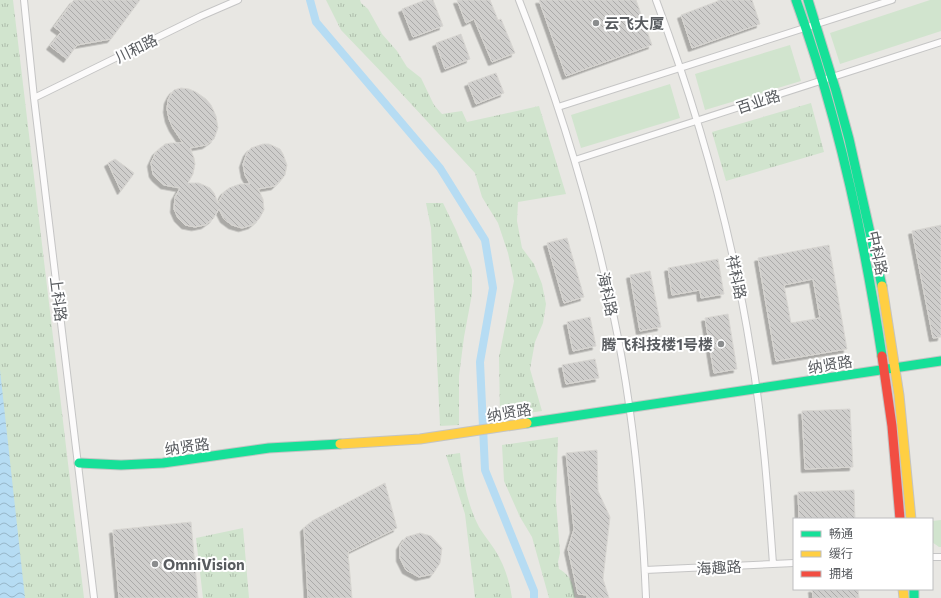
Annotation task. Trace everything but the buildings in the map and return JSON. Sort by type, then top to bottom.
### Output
[{"type":"street","name":"上科路","points":[[24,0],[34,98],[94,598]]},
{"type":"street","name":"川和路","points":[[34,98],[201,16],[238,0]]},
{"type":"street","name":"海科路","points":[[519,0],[539,52],[575,160],[592,223],[613,314],[629,408],[640,495],[646,598]]},
{"type":"street","name":"祥科路","points":[[656,0],[681,68],[698,121],[730,243],[743,306],[756,389],[767,486],[773,564]]},
{"type":"street","name":"中科路","points":[[796,0],[822,81],[856,214],[885,370],[900,518]]},
{"type":"street","name":"中科路","points":[[808,0],[849,139],[882,290],[899,395],[911,518]]},
{"type":"street","points":[[558,107],[892,0]]},
{"type":"street","name":"百业路","points":[[575,160],[941,42]]},
{"type":"street","name":"纳贤路","points":[[79,463],[121,465],[164,463],[269,448],[389,442],[455,434],[941,362]]},
{"type":"street","name":"海趣路","points":[[645,570],[793,563]]},
{"type":"green space","points":[[0,0],[13,0],[84,598],[24,598],[0,379]]},
{"type":"green space","points":[[326,0],[360,0],[361,3],[368,9],[382,34],[397,51],[407,67],[421,78],[434,105],[442,114],[462,111],[467,122],[539,106],[566,194],[518,202],[517,221],[522,248],[534,264],[542,284],[546,304],[543,323],[535,342],[530,369],[542,411],[500,417],[499,357],[514,281],[508,253],[498,223],[482,197],[475,173],[341,30]]},
{"type":"green space","points":[[930,0],[941,0],[941,31],[840,64],[830,33]]},
{"type":"green space","points":[[790,45],[801,81],[705,110],[695,74]]},
{"type":"green space","points":[[670,84],[680,118],[581,148],[571,115]]},
{"type":"green space","points":[[811,103],[824,152],[726,181],[712,132]]},
{"type":"green space","points":[[426,203],[443,203],[456,230],[472,270],[472,294],[459,376],[459,425],[440,426],[431,228]]},
{"type":"green space","points":[[558,437],[556,501],[560,553],[558,562],[559,569],[567,575],[571,581],[575,598],[549,598],[532,537],[520,517],[504,481],[502,445]]},
{"type":"green space","points":[[460,453],[464,481],[471,509],[479,527],[495,550],[501,562],[507,577],[512,598],[475,598],[465,514],[446,455]]},
{"type":"green space","points":[[941,520],[941,547],[933,543],[933,521]]},
{"type":"green space","points":[[243,528],[249,598],[203,598],[196,538]]},
{"type":"water","points":[[0,370],[25,598],[0,598]]},
{"type":"waterway","points":[[310,0],[316,22],[440,168],[485,240],[493,288],[480,362],[485,470],[534,591],[534,598]]},
{"type":"traffic: fast","points":[[796,0],[811,43],[848,176],[867,266],[882,356]]},
{"type":"traffic: fast","points":[[808,0],[849,139],[882,286]]},
{"type":"traffic: fast","points":[[527,423],[941,361]]},
{"type":"traffic: fast","points":[[79,463],[121,465],[163,463],[269,448],[340,444]]},
{"type":"traffic: fast","points":[[914,590],[914,598]]},
{"type":"traffic: slow","points":[[882,286],[899,395],[911,518]]},
{"type":"traffic: slow","points":[[340,444],[420,439],[527,423]]},
{"type":"traffic: slow","points":[[903,590],[904,598]]},
{"type":"traffic: jam","points":[[882,356],[892,426],[900,518]]},
{"type":"place","name":"云飞大厦","points":[[596,23]]},
{"type":"place","name":"腾飞科技楼1号楼","points":[[721,344]]},
{"type":"place","name":"OmniVision","points":[[155,564]]}]
